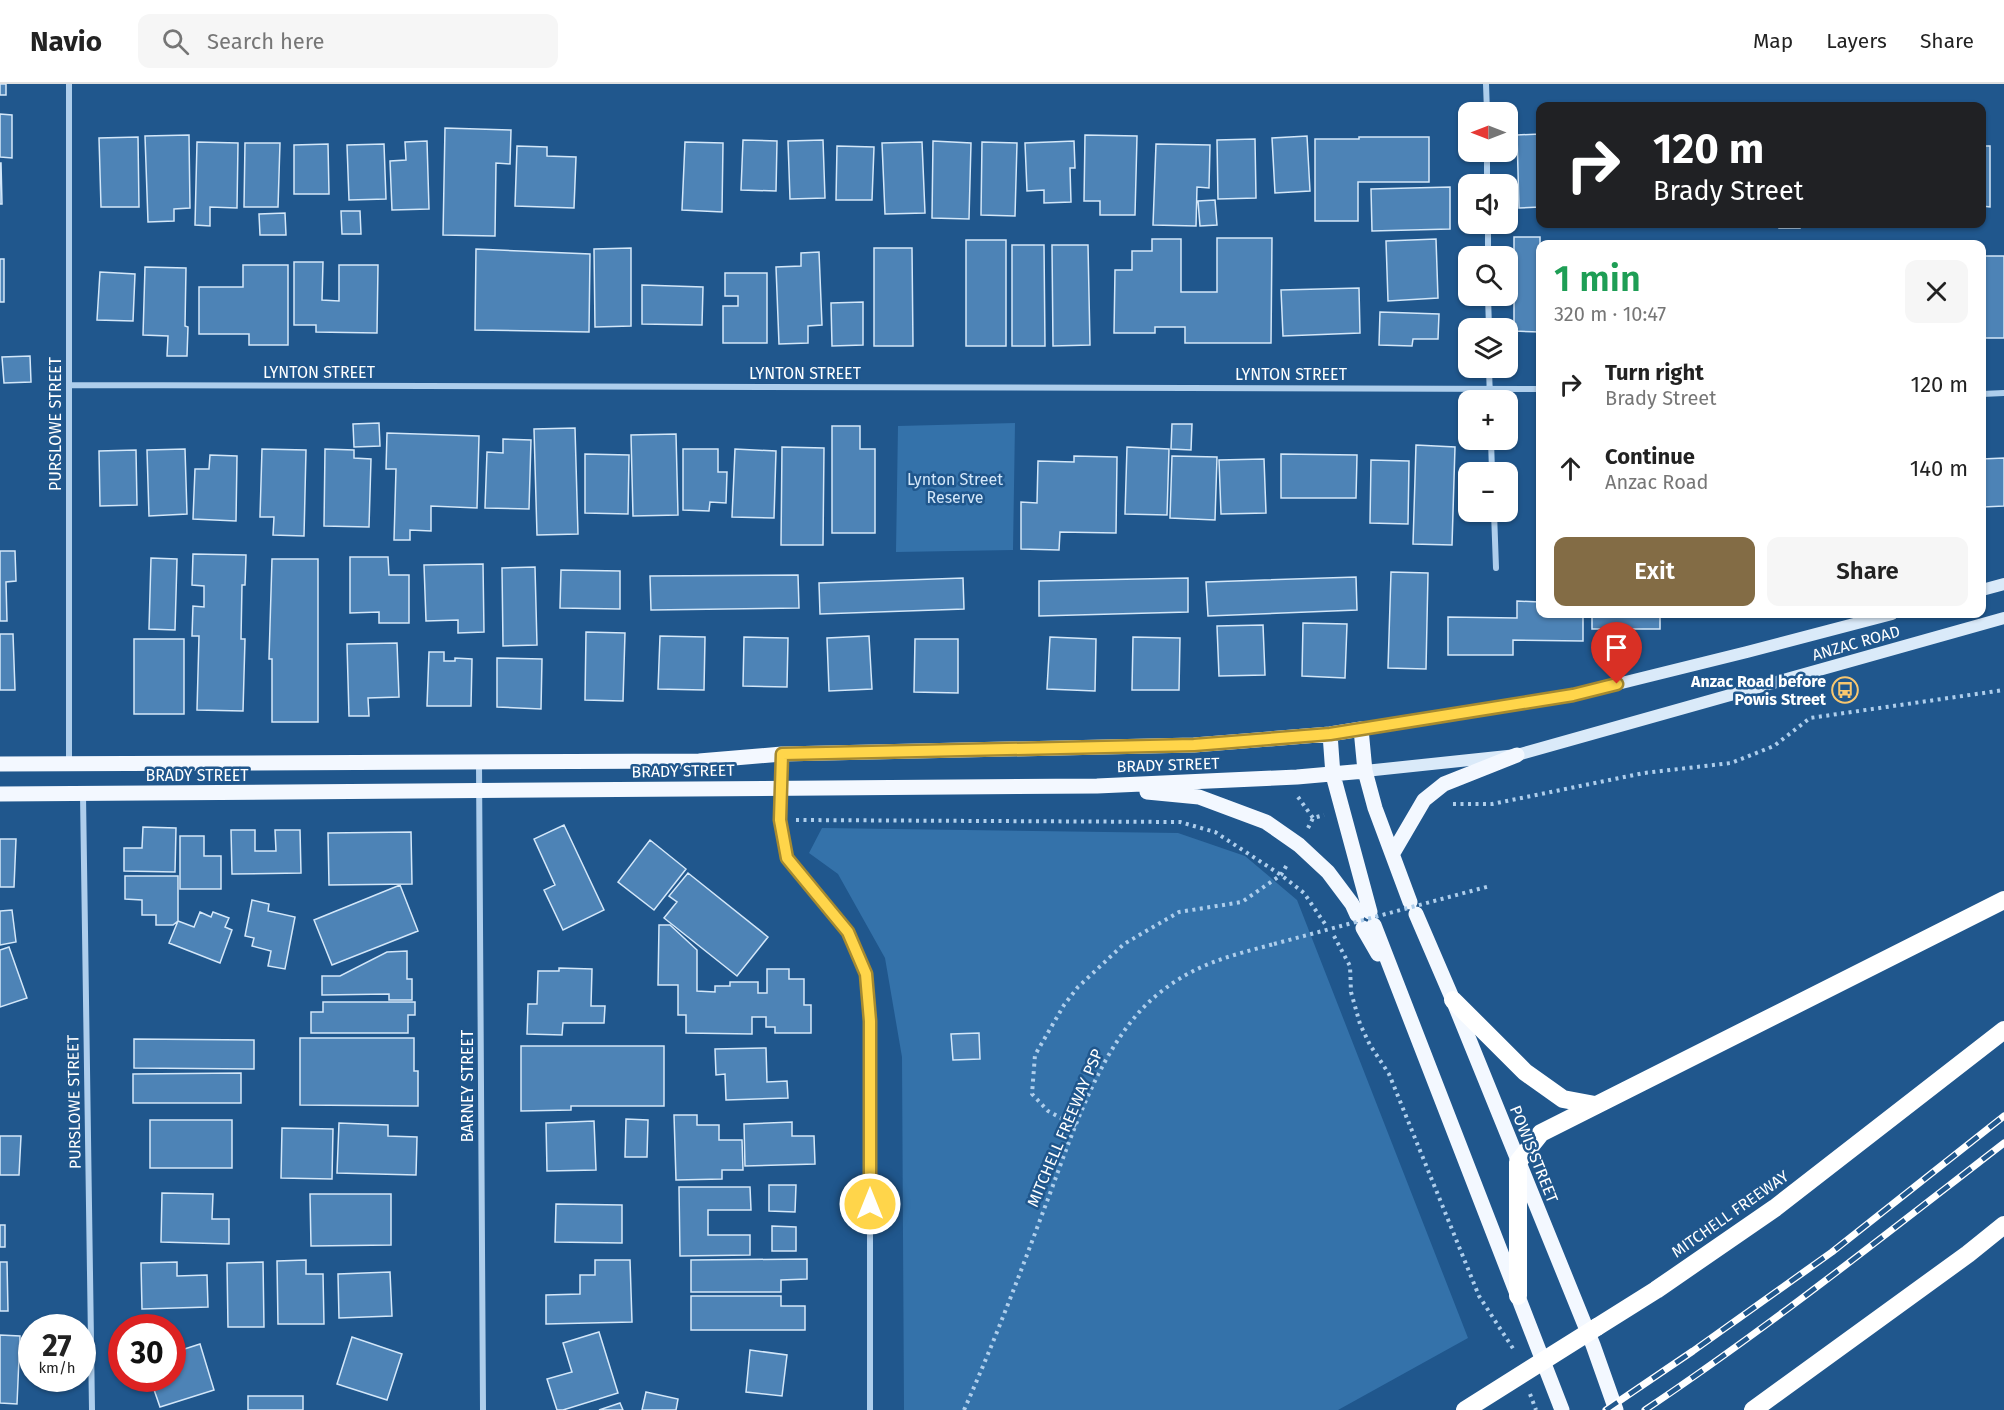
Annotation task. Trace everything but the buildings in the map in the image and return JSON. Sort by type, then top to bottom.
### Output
[{"type":"highway","points":[[1518,1296],[1518,1162],[1541,1133],[2004,900]]},
{"type":"highway","points":[[1453,1000],[1525,1072],[1563,1099],[1595,1105]]},
{"type":"highway","name":"MITCHELL FREEWAY","points":[[1465,1410],[1656,1290],[1775,1208],[2004,1030]]},
{"type":"highway","points":[[1753,1410],[1968,1254],[2004,1225]]},
{"type":"main road","points":[[1986,589],[2004,584]]},
{"type":"main road","name":"ANZAC ROAD","points":[[1361,729],[1573,695],[1877,618]]},
{"type":"main road","name":"ANZAC ROAD","points":[[1365,771],[1517,755],[2004,618]]},
{"type":"main road","name":"BRADY STREET","points":[[0,764],[699,761],[782,754],[1194,745],[1330,734],[1361,729]]},
{"type":"main road","name":"POWIS STREET","points":[[1361,729],[1365,771],[1375,808],[1413,908],[1453,1000],[1593,1346],[1616,1410]]},
{"type":"main road","points":[[1330,734],[1333,775],[1343,809],[1366,920]]},
{"type":"main road","points":[[1393,853],[1424,800],[1444,784],[1517,755]]},
{"type":"main road","name":"BRADY STREET","points":[[0,794],[479,792],[1128,784],[1333,775],[1365,771]]},
{"type":"main road","points":[[1128,784],[1137,791],[1199,797],[1266,822],[1299,845],[1328,872],[1366,920],[1390,967],[1562,1410]]},
{"type":"street","name":"PURSLOWE STREET","points":[[69,84],[69,764]]},
{"type":"street","points":[[1486,84],[1486,102]]},
{"type":"street","points":[[1489,378],[1489,388]]},
{"type":"street","name":"LYNTON STREET","points":[[69,385],[1536,389]]},
{"type":"street","points":[[1986,393],[2004,393]]},
{"type":"street","points":[[1494,522],[1496,568]]},
{"type":"street","points":[[782,754],[780,820],[787,858],[848,932],[866,974],[870,1021],[870,1410]]},
{"type":"street","name":"BARNEY STREET","points":[[479,761],[483,1410]]},
{"type":"street","name":"PURSLOWE STREET","points":[[83,794],[92,1410]]},
{"type":"path","points":[[1424,800],[1448,804],[1492,804],[1644,773],[1731,763],[1774,746],[1810,718],[2004,690]]},
{"type":"path","points":[[1076,1126],[1048,1112],[1032,1094],[1035,1055],[1064,1005],[1078,987],[1124,944],[1179,912],[1242,902],[1281,875],[1313,818],[1343,809]]},
{"type":"path","points":[[780,820],[1179,822],[1215,832],[1281,875],[1304,893],[1325,924]]},
{"type":"path","name":"MITCHELL FREEWAY PSP","points":[[964,1410],[990,1351],[1076,1126],[1113,1046],[1126,1027],[1149,1002],[1175,981],[1215,960],[1490,886]]},
{"type":"path","points":[[1334,936],[1350,966],[1352,992],[1360,1024],[1370,1045],[1389,1074],[1479,1296],[1512,1346],[1516,1357]]},
{"type":"path","points":[[1528,1389],[1536,1410]]},
{"type":"green space","name":"Lynton Street Reserve","points":[[1015,423],[1013,550],[896,552],[898,426]]},
{"type":"green space","points":[[822,828],[1178,833],[1245,856],[1297,900],[1468,1338],[1338,1410],[904,1410],[902,1057],[885,958],[838,874],[809,853]]},
{"type":"railway","points":[[1606,1410],[1832,1252],[2004,1116]]},
{"type":"railway","points":[[1645,1410],[1782,1313],[2004,1143]]},
{"type":"place","name":"Anzac Road before Powis Street","points":[[1845,690]]},
{"type":"route","points":[[870,1204],[870,1021],[866,974],[848,932],[787,858],[780,820],[782,754],[1194,745],[1259,740],[1330,734],[1573,695],[1617,684]]}]
